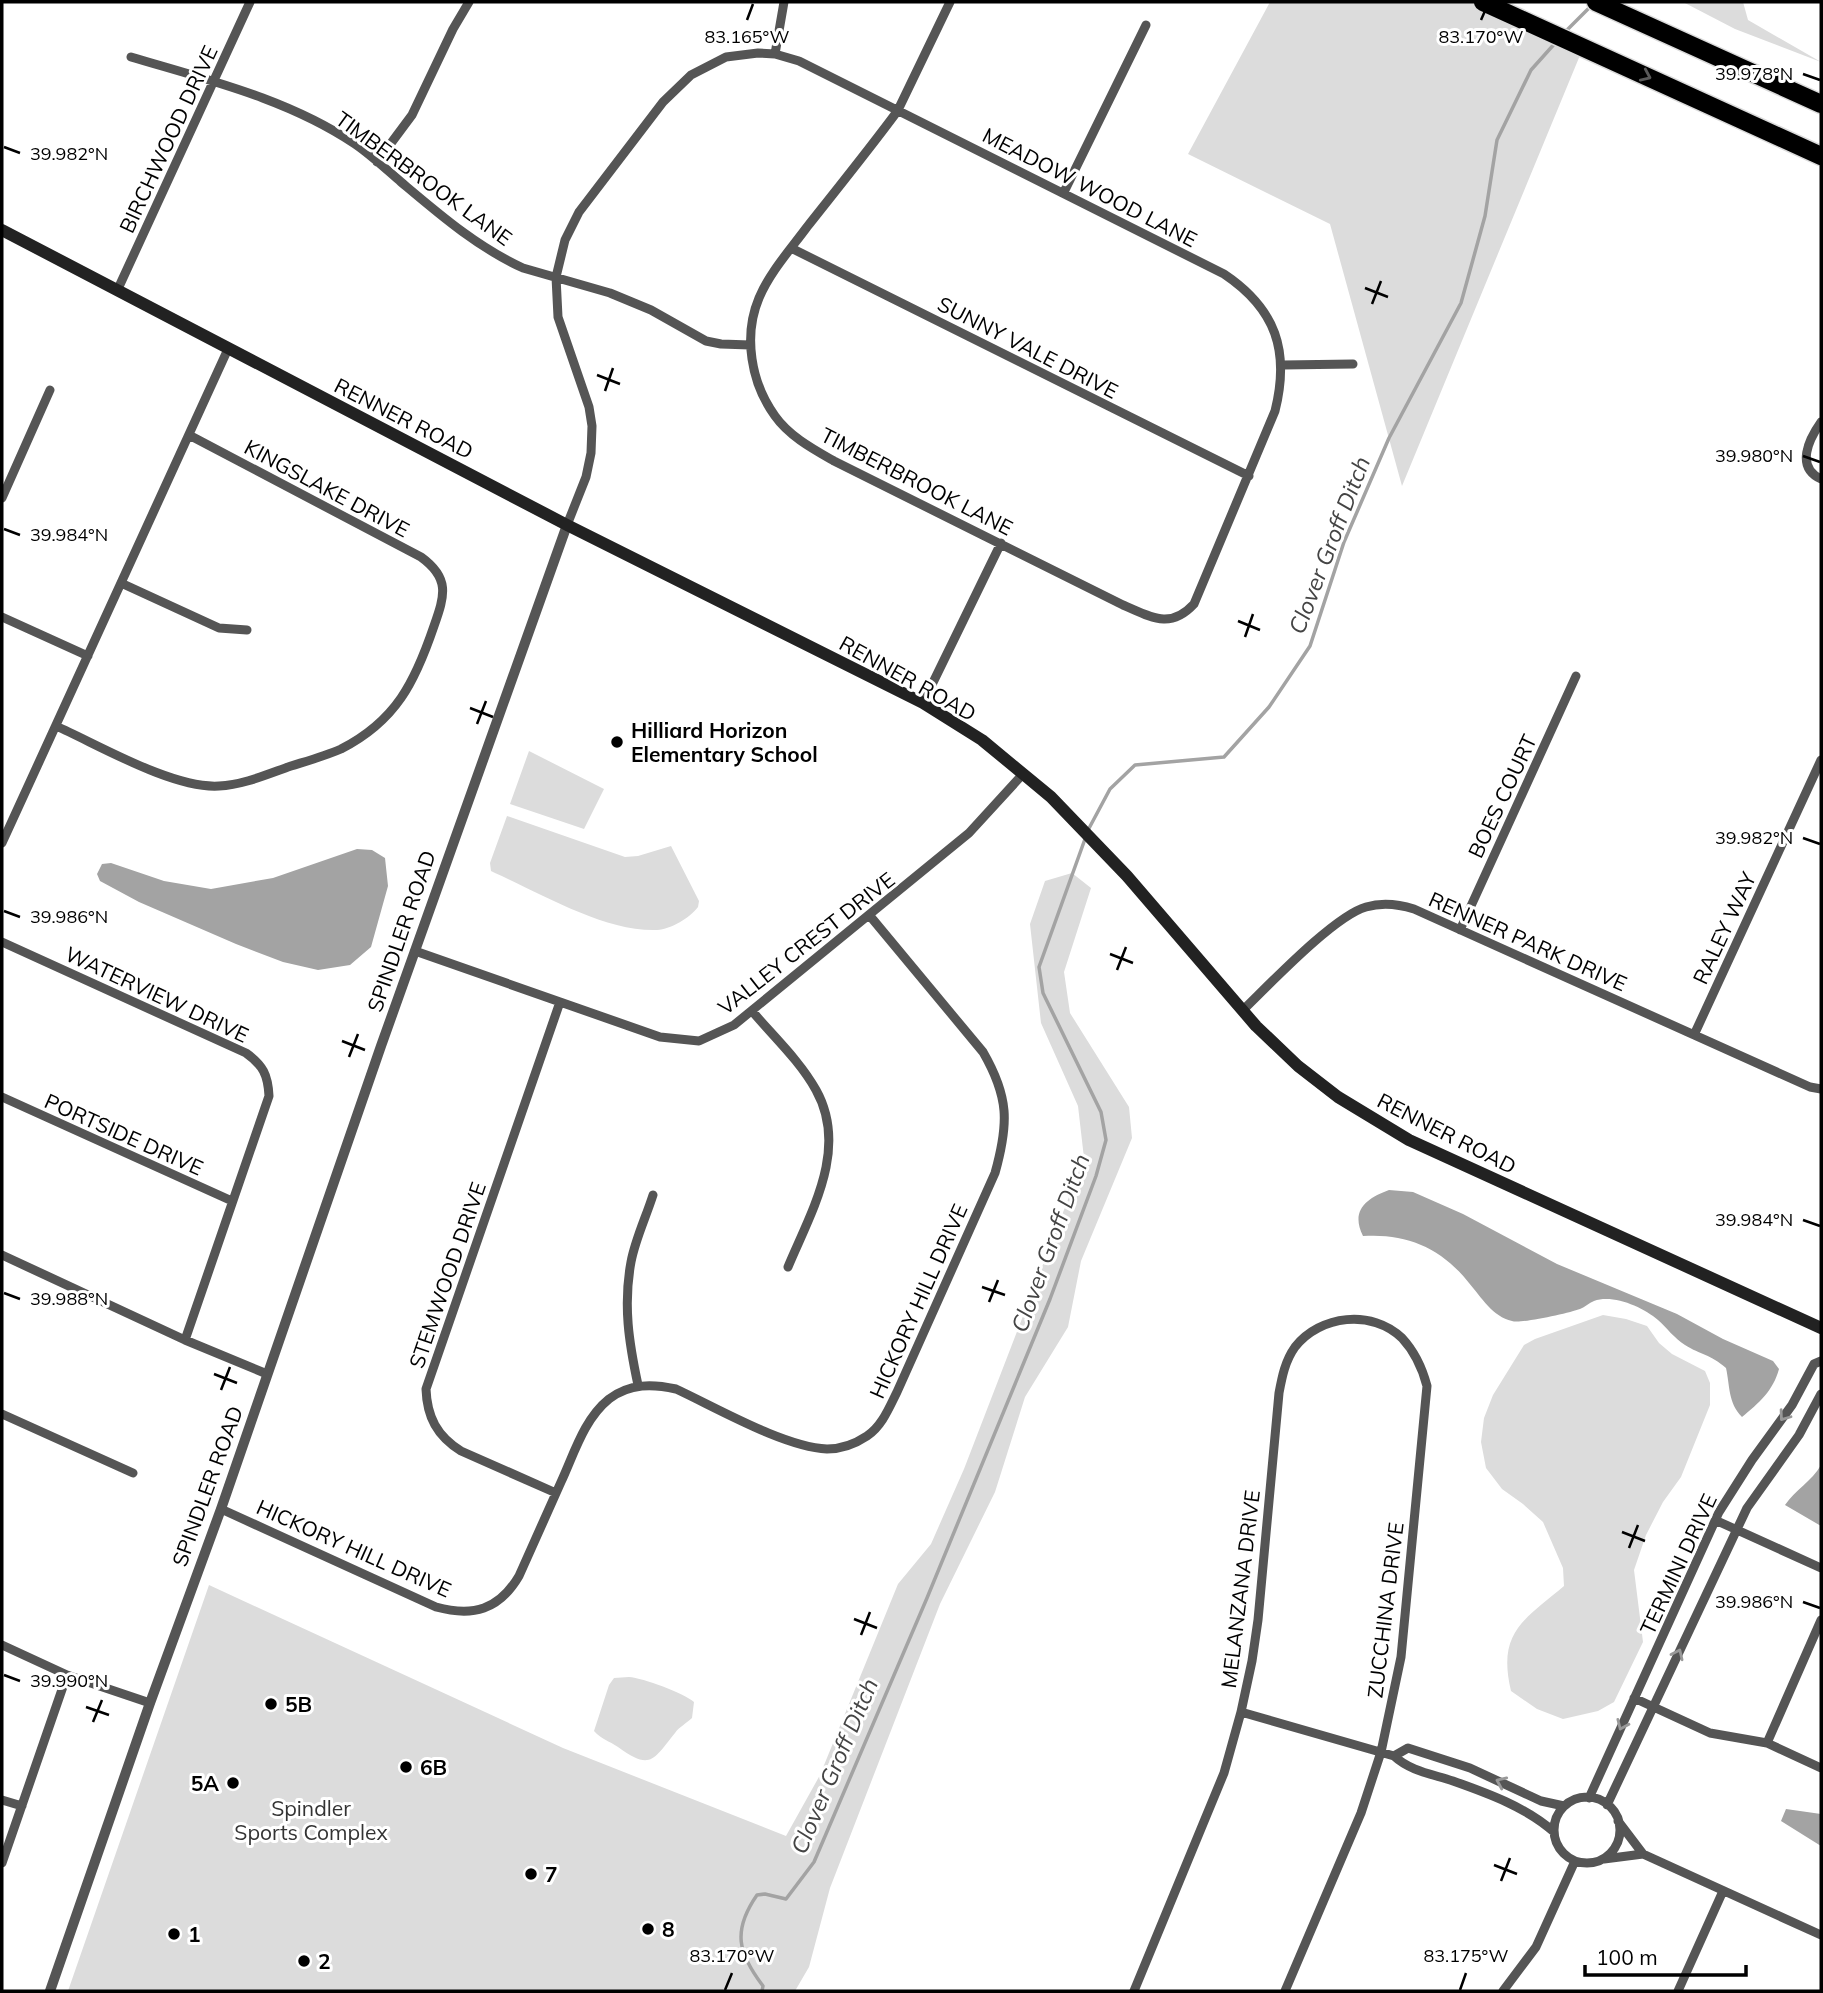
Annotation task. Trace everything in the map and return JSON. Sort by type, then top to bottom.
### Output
[{"type":"highway","points":[[1483,2],[1821,156]]},
{"type":"highway","points":[[1596,2],[1821,104]]},
{"type":"main road","name":"RENNER ROAD","points":[[2,230],[567,525],[923,703],[982,740],[1051,797],[1087,832],[1242,1011],[1318,1082],[1409,1140],[1821,1328]]},
{"type":"street","name":"BIRCHWOOD DRIVE","points":[[117,291],[250,2]]},
{"type":"street","points":[[377,162],[412,115],[453,29],[469,2]]},
{"type":"street","points":[[775,54],[784,2]]},
{"type":"street","points":[[750,345],[752,322],[759,298],[780,261],[898,110],[950,2]]},
{"type":"street","points":[[1064,192],[1146,25]]},
{"type":"street","name":"SPINDLER ROAD","points":[[50,1991],[415,951],[586,477],[591,453],[592,426],[589,407],[558,317],[555,300],[556,277],[565,240],[579,212],[663,102],[691,75],[707,65],[741,54],[775,54]]},
{"type":"street","name":"MEADOW WOOD LANE","points":[[775,54],[799,61],[1224,274],[1243,286],[1272,323],[1283,365]]},
{"type":"street","name":"TIMBERBROOK LANE","points":[[131,57],[214,81],[302,113],[356,145],[453,225],[492,253],[523,268],[627,299],[706,341],[721,345],[750,345],[755,372],[775,416],[811,448],[1123,606],[1154,618],[1176,618],[1194,604],[1249,476]]},
{"type":"street","name":"SUNNY VALE DRIVE","points":[[791,248],[1249,476]]},
{"type":"street","points":[[2,843],[228,349]]},
{"type":"street","points":[[1249,476],[1275,411],[1281,389],[1283,365],[1353,364]]},
{"type":"street","points":[[2,498],[50,390]]},
{"type":"street","points":[[1821,422],[1806,450],[1806,463],[1815,476],[1821,479]]},
{"type":"street","name":"KINGSLAKE DRIVE","points":[[56,726],[177,781],[220,786],[263,776],[339,750],[365,735],[387,716],[405,694],[420,667],[444,593],[442,580],[433,566],[421,557],[189,435]]},
{"type":"street","points":[[923,703],[1001,543]]},
{"type":"street","points":[[121,583],[219,628],[247,630]]},
{"type":"street","points":[[2,617],[88,656]]},
{"type":"street","name":"BOES COURT","points":[[1460,930],[1576,676]]},
{"type":"street","name":"RALEY WAY","points":[[1695,1035],[1821,760]]},
{"type":"street","name":"VALLEY CREST DRIVE","points":[[415,951],[660,1037],[699,1041],[734,1025],[870,916],[969,833],[1023,774]]},
{"type":"street","name":"RENNER PARK DRIVE","points":[[1242,1011],[1342,919],[1365,907],[1390,903],[1402,905],[1460,930],[1810,1087],[1821,1089]]},
{"type":"street","name":"HICKORY HILL DRIVE","points":[[221,1509],[436,1606],[467,1612],[498,1602],[511,1591],[586,1426],[609,1399],[638,1385],[676,1389],[772,1434],[807,1446],[829,1449],[850,1446],[869,1435],[884,1419],[897,1392],[995,1173],[1003,1137],[1004,1102],[997,1076],[983,1052],[870,916]]},
{"type":"street","name":"WATERVIEW DRIVE","points":[[2,942],[246,1054],[260,1063],[269,1079],[269,1096],[185,1340]]},
{"type":"street","name":"STEMWOOD DRIVE","points":[[556,1493],[449,1444],[430,1419],[426,1389],[560,1002]]},
{"type":"street","points":[[752,1011],[815,1088],[825,1108],[828,1126],[827,1167],[788,1267]]},
{"type":"street","name":"PORTSIDE DRIVE","points":[[2,1097],[232,1201]]},
{"type":"street","points":[[638,1385],[628,1341],[626,1308],[631,1260],[653,1195]]},
{"type":"street","points":[[2,1255],[185,1340],[267,1374]]},
{"type":"street","name":"ZUCCHINA DRIVE","points":[[1285,1991],[1361,1813],[1381,1752],[1401,1657],[1427,1386],[1414,1352],[1400,1336],[1384,1326],[1366,1320],[1332,1321]]},
{"type":"street","name":"MELANZANA DRIVE","points":[[1134,1991],[1224,1773],[1241,1712],[1258,1620],[1279,1393],[1284,1369],[1294,1348],[1309,1333],[1332,1321]]},
{"type":"street","name":"TERMINI DRIVE","points":[[1589,1798],[1715,1520],[1752,1460],[1792,1405],[1814,1364],[1821,1360]]},
{"type":"street","name":"TERMINI DRIVE","points":[[1607,1805],[1747,1508],[1799,1435],[1821,1394]]},
{"type":"street","points":[[2,1414],[133,1473]]},
{"type":"street","points":[[1715,1520],[1821,1568]]},
{"type":"street","points":[[1768,1744],[1821,1620]]},
{"type":"street","points":[[2,1646],[67,1675],[150,1703]]},
{"type":"street","points":[[2,1863],[67,1675]]},
{"type":"street","points":[[1634,1698],[1710,1733],[1768,1744],[1821,1768]]},
{"type":"street","points":[[1241,1712],[1394,1756],[1404,1766],[1454,1782],[1534,1816],[1554,1832]]},
{"type":"street","points":[[1394,1756],[1408,1748],[1443,1758],[1541,1801],[1564,1806]]},
{"type":"street","points":[[1618,1821],[1620,1832],[1612,1852],[1595,1862],[1576,1861],[1560,1850],[1554,1832],[1555,1822],[1564,1806],[1572,1801],[1589,1798],[1607,1805],[1643,1854],[1821,1935]]},
{"type":"street","points":[[2,1800],[22,1806]]},
{"type":"street","points":[[1604,1858],[1643,1854]]},
{"type":"street","points":[[1503,1991],[1536,1947],[1576,1861]]},
{"type":"street","points":[[1678,1991],[1723,1891]]},
{"type":"green space","points":[[1270,2],[1483,2],[1583,48],[1402,486],[1330,224],[1188,154]]},
{"type":"green space","points":[[1683,2],[1743,2],[1748,20],[1821,62],[1735,29]]},
{"type":"green space","points":[[529,751],[604,789],[584,829],[510,804]]},
{"type":"green space","points":[[507,816],[625,857],[671,846],[699,901],[698,907],[680,922],[657,930],[616,925],[553,901],[491,871],[490,863]]},
{"type":"green space","name":"Spindler Sports Complex","points":[[1072,873],[1091,888],[1064,972],[1070,1013],[1129,1107],[1132,1138],[1081,1261],[1068,1327],[1025,1397],[995,1492],[940,1604],[830,1888],[809,1967],[795,1991],[68,1991],[209,1585],[563,1748],[786,1836],[820,1775],[898,1584],[931,1544],[964,1469],[1084,1158],[1078,1106],[1041,1023],[1030,924],[1045,881]]},
{"type":"green space","points":[[1603,1315],[1647,1326],[1659,1343],[1672,1354],[1705,1371],[1710,1383],[1710,1405],[1681,1477],[1663,1502],[1646,1535],[1634,1570],[1643,1642],[1614,1702],[1598,1711],[1563,1719],[1537,1709],[1511,1691],[1508,1654],[1517,1629],[1564,1586],[1563,1568],[1543,1522],[1502,1489],[1486,1468],[1481,1442],[1484,1418],[1493,1395],[1524,1345]]},
{"type":"green space","points":[[629,1677],[663,1686],[694,1702],[692,1718],[651,1759],[638,1759],[594,1731],[609,1685],[614,1678]]},
{"type":"shaded area","points":[[357,849],[372,850],[385,858],[388,886],[371,947],[350,965],[318,970],[283,962],[139,902],[100,881],[97,874],[102,864],[111,863],[164,881],[211,889],[273,878]]},
{"type":"shaded area","points":[[1389,1190],[1413,1192],[1463,1214],[1557,1264],[1677,1314],[1723,1339],[1773,1361],[1779,1369],[1773,1384],[1760,1401],[1742,1417],[1732,1400],[1726,1368],[1681,1342],[1652,1315],[1619,1301],[1602,1299],[1574,1311],[1535,1320],[1517,1322],[1505,1319],[1488,1306],[1447,1260],[1435,1252],[1408,1240],[1363,1236],[1358,1219],[1363,1206]]},
{"type":"shaded area","points":[[1821,1465],[1821,1526],[1785,1505]]},
{"type":"shaded area","points":[[1786,1809],[1821,1814],[1821,1846],[1781,1821]]},
{"type":"waterway","name":"Clover Groff Ditch","points":[[1564,33],[1591,6]]},
{"type":"waterway","name":"Clover Groff Ditch","points":[[1087,832],[1110,789],[1135,765],[1224,757],[1269,707],[1310,646],[1344,542],[1389,438],[1461,303],[1485,216],[1497,140],[1531,70],[1557,41]]},
{"type":"waterway","name":"Clover Groff Ditch","points":[[762,1991],[763,1986],[748,1963],[741,1942],[744,1920],[757,1895],[786,1899],[814,1862],[927,1598],[1050,1299],[1096,1176],[1106,1140],[1101,1112],[1043,993],[1039,967],[1085,839]]},
{"type":"place","name":"Hilliard Horizon Elementary School","points":[[617,742]]},
{"type":"place","name":"5B","points":[[271,1704]]},
{"type":"place","name":"6B","points":[[406,1767]]},
{"type":"place","name":"5A","points":[[233,1783]]},
{"type":"place","name":"7","points":[[531,1874]]},
{"type":"place","name":"8","points":[[648,1929]]},
{"type":"place","name":"1","points":[[174,1934]]},
{"type":"place","name":"2","points":[[304,1961]]}]
